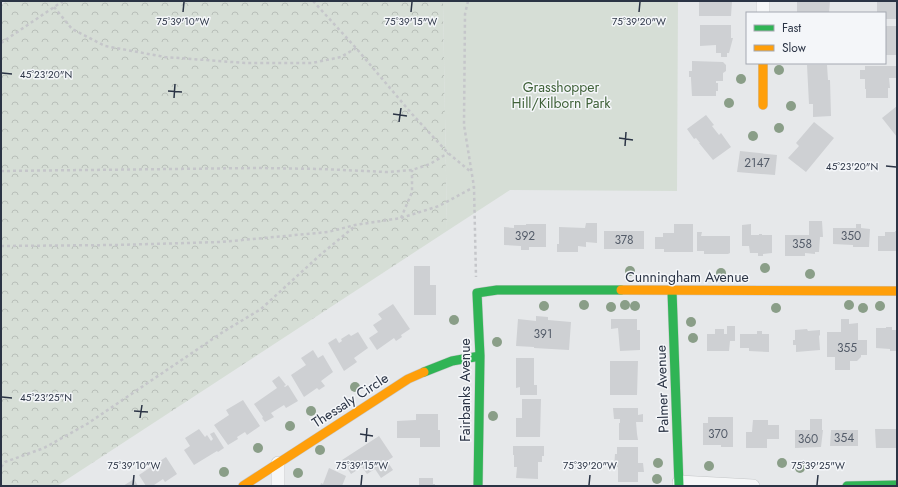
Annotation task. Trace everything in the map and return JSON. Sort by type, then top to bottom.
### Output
[{"type":"street","points":[[763,1],[763,12]]},
{"type":"street","points":[[763,64],[763,105]]},
{"type":"street","name":"Cunningham Avenue","points":[[476,293],[497,290],[897,291]]},
{"type":"street","name":"Palmer Avenue","points":[[672,291],[679,484]]},
{"type":"street","name":"Fairbanks Avenue","points":[[476,293],[480,356],[478,486]]},
{"type":"street","name":"Thessaly Circle","points":[[243,486],[408,379],[452,362],[480,356]]},
{"type":"street","points":[[278,463],[278,486]]},
{"type":"street","points":[[679,484],[753,486]]},
{"type":"street","points":[[847,486],[897,485]]},
{"type":"path","points":[[1,43],[62,1]]},
{"type":"path","points":[[313,1],[448,153],[472,173]]},
{"type":"path","points":[[468,1],[465,14],[464,125],[474,187],[476,293]]},
{"type":"path","points":[[54,7],[72,29],[104,46],[165,57],[245,63],[312,63],[341,57],[356,48]]},
{"type":"path","points":[[1,171],[258,168],[387,172],[412,170],[430,164],[448,153]]},
{"type":"path","points":[[401,218],[412,192],[412,170]]},
{"type":"path","points":[[1,246],[221,242],[328,232],[355,225],[401,218],[439,206],[474,187]]},
{"type":"path","points":[[1,467],[5,462],[44,448],[87,424],[223,332],[261,310],[355,225]]},
{"type":"path","points":[[1,459],[5,462]]},
{"type":"green space","points":[[6,1],[443,1],[447,231],[57,486],[1,486],[1,6]]},
{"type":"green space","name":"Grasshopper Hill/Kilborn Park","points":[[443,1],[678,1],[677,191],[510,190],[447,231]]},
{"type":"building","points":[[699,1],[732,1],[731,16],[699,16]]},
{"type":"building","points":[[797,1],[830,1],[829,12],[797,12]]},
{"type":"building","points":[[877,1],[897,1],[897,19],[886,19],[886,12],[877,12]]},
{"type":"building","points":[[700,25],[731,25],[731,38],[733,38],[729,53],[727,53],[727,57],[721,57],[721,53],[716,53],[716,45],[700,46]]},
{"type":"building","points":[[886,26],[897,26],[897,55],[886,55]]},
{"type":"building","points":[[692,61],[723,62],[726,65],[726,71],[723,73],[723,81],[716,81],[716,83],[718,83],[718,91],[716,91],[716,96],[692,96],[691,77],[689,77],[689,71],[692,71]]},
{"type":"building","points":[[807,65],[827,65],[828,80],[830,80],[831,116],[813,117],[813,104],[809,104]]},
{"type":"building","points":[[865,66],[897,66],[897,78],[889,78],[890,88],[888,88],[888,98],[866,98],[865,79],[860,79],[860,70],[865,70]]},
{"type":"building","points":[[897,106],[897,137],[882,118]]},
{"type":"building","points":[[706,115],[714,125],[712,126],[719,135],[721,133],[731,147],[713,160],[687,129]]},
{"type":"building","points":[[814,122],[834,138],[806,172],[788,158],[799,146],[796,143]]},
{"type":"building","points":[[740,151],[777,155],[775,175],[737,172]]},
{"type":"building","points":[[809,221],[822,221],[823,237],[820,237],[819,252],[815,252],[815,254],[805,253],[805,256],[785,256],[785,235],[809,235]]},
{"type":"building","points":[[586,223],[597,223],[597,243],[586,242],[586,247],[578,246],[578,252],[557,252],[557,244],[559,244],[559,227],[585,228]]},
{"type":"building","points":[[546,224],[546,247],[529,247],[529,250],[521,250],[521,246],[504,245],[504,227],[514,228],[514,225]]},
{"type":"building","points":[[674,224],[693,224],[693,252],[664,252],[664,249],[655,249],[655,237],[663,237],[663,233],[674,233]]},
{"type":"building","points":[[751,224],[751,235],[772,235],[772,253],[758,256],[758,253],[750,253],[749,246],[742,246],[742,225]]},
{"type":"building","points":[[856,224],[861,224],[861,228],[870,229],[869,247],[853,247],[853,245],[833,244],[833,228],[856,228]]},
{"type":"building","points":[[604,231],[644,231],[644,249],[604,249]]},
{"type":"building","points":[[897,231],[897,251],[878,251],[878,236],[885,236],[885,232]]},
{"type":"building","points":[[697,232],[702,232],[701,236],[730,236],[730,253],[704,254],[704,251],[697,251]]},
{"type":"building","points":[[414,266],[430,266],[430,285],[436,285],[436,315],[414,315]]},
{"type":"building","points":[[393,304],[410,329],[401,335],[402,337],[396,341],[394,338],[377,350],[369,338],[378,332],[373,325],[382,319],[378,314]]},
{"type":"building","points":[[536,316],[548,317],[548,320],[571,322],[569,350],[516,346],[518,319],[536,321]]},
{"type":"building","points":[[611,319],[637,319],[637,330],[640,330],[640,350],[620,351],[618,328],[611,329]]},
{"type":"building","points":[[841,319],[849,319],[849,324],[858,323],[858,340],[867,340],[867,355],[861,355],[857,361],[850,361],[850,370],[835,370],[835,357],[827,357],[827,332],[841,332]]},
{"type":"building","points":[[727,326],[735,326],[735,341],[730,341],[729,351],[707,351],[707,334],[715,334],[715,329],[724,329],[724,334],[727,334]]},
{"type":"building","points":[[892,327],[892,330],[897,330],[897,351],[876,348],[876,328]]},
{"type":"building","points":[[807,329],[808,331],[820,330],[820,350],[796,352],[796,345],[793,345],[793,340],[795,340],[795,330]]},
{"type":"building","points":[[757,331],[762,331],[762,334],[769,334],[769,352],[749,351],[749,348],[740,348],[740,334],[757,334]]},
{"type":"building","points":[[358,332],[368,348],[354,358],[357,362],[344,371],[328,343],[336,338],[339,343],[342,341],[341,339],[349,334],[351,336]]},
{"type":"building","points":[[313,350],[318,358],[323,355],[333,372],[321,381],[325,386],[319,390],[317,388],[304,397],[291,375],[306,365],[301,358]]},
{"type":"building","points":[[516,358],[534,358],[534,385],[537,385],[537,395],[520,395],[520,387],[516,388]]},
{"type":"building","points":[[610,361],[638,361],[637,395],[610,395]]},
{"type":"building","points":[[279,376],[286,385],[284,386],[285,387],[288,385],[298,401],[286,408],[284,405],[271,413],[274,417],[265,422],[254,404],[277,388],[272,381]]},
{"type":"building","points":[[522,399],[541,399],[540,437],[516,437],[516,418],[522,418]]},
{"type":"building","points":[[243,400],[260,426],[247,435],[245,432],[237,437],[238,439],[228,445],[214,425],[229,415],[226,410]]},
{"type":"building","points":[[613,408],[638,408],[638,415],[643,414],[643,422],[636,422],[638,440],[619,440],[620,419],[614,419]]},
{"type":"building","points":[[416,414],[438,414],[440,447],[420,447],[420,438],[397,438],[397,421],[416,420]]},
{"type":"building","points":[[708,417],[733,417],[733,447],[703,445],[703,423],[708,423]]},
{"type":"building","points":[[810,419],[822,419],[823,430],[821,447],[795,448],[795,430],[810,430]]},
{"type":"building","points":[[753,420],[768,420],[768,425],[779,425],[779,439],[767,439],[767,448],[746,448],[746,432],[752,432]]},
{"type":"building","points":[[199,429],[205,437],[207,435],[211,441],[213,439],[210,434],[214,432],[224,448],[194,465],[184,450],[190,446],[185,438]]},
{"type":"building","points":[[875,429],[897,429],[897,448],[876,448]]},
{"type":"building","points":[[831,430],[858,430],[858,446],[830,446]]},
{"type":"building","points":[[379,436],[393,457],[387,461],[393,470],[381,478],[375,469],[367,474],[362,467],[351,474],[342,460]]},
{"type":"building","points":[[513,446],[544,446],[544,456],[542,456],[542,462],[538,462],[538,479],[516,478],[517,467],[514,467]]},
{"type":"building","points":[[617,447],[638,447],[638,463],[643,463],[644,472],[638,472],[638,482],[618,482],[618,467],[614,468]]},
{"type":"building","points":[[166,457],[177,474],[165,482],[163,479],[154,485],[146,486],[139,475]]},
{"type":"building","points":[[329,468],[346,476],[342,486],[320,486],[321,483],[323,484]]},
{"type":"building","points":[[419,478],[433,478],[433,484],[435,484],[435,486],[419,486]]},
{"type":"building","points":[[134,479],[138,486],[123,486]]},
{"type":"traffic: fast","points":[[478,486],[480,356],[477,293],[497,290],[621,290]]},
{"type":"traffic: fast","points":[[672,291],[679,486]]},
{"type":"traffic: fast","points":[[424,372],[452,361],[480,356]]},
{"type":"traffic: fast","points":[[847,486],[897,485]]},
{"type":"traffic: slow","points":[[763,64],[763,105]]},
{"type":"traffic: slow","points":[[621,290],[897,291]]},
{"type":"traffic: slow","points":[[243,486],[408,379],[424,372]]}]
